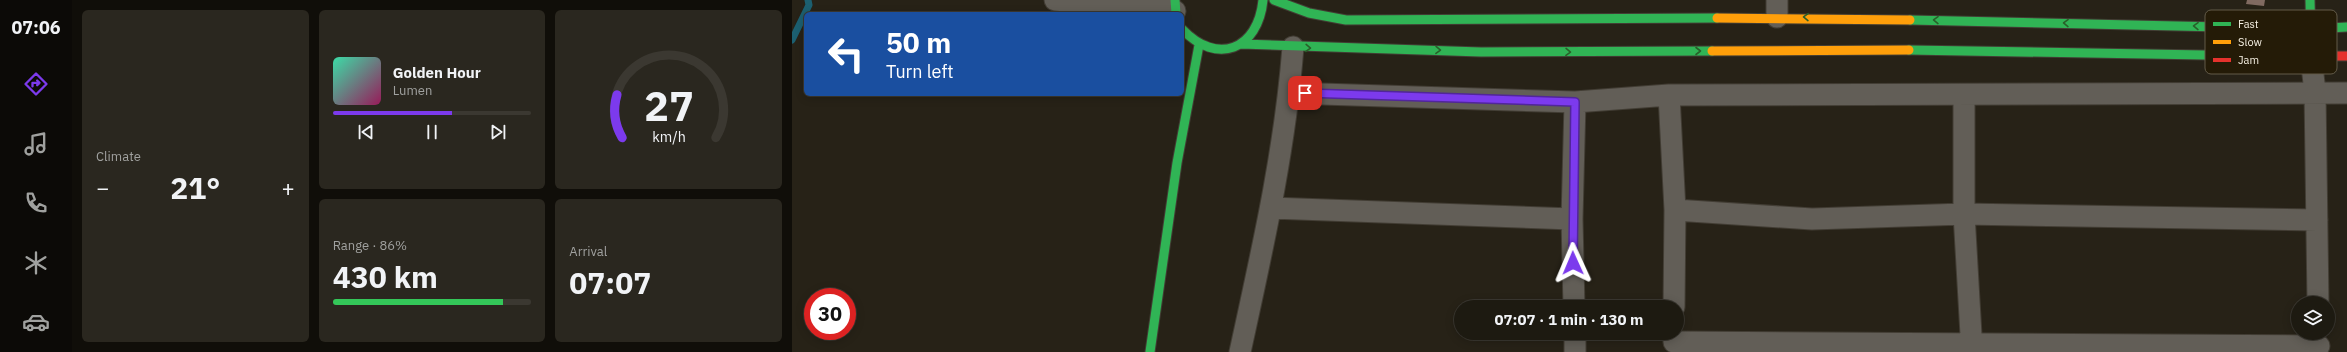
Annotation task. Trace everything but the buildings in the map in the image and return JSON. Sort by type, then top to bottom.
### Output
[{"type":"street","points":[[1055,0],[1160,12]]},
{"type":"street","points":[[1184,29],[1188,37],[1199,45],[1213,50],[1228,49],[1241,44],[1253,35],[1260,23],[1263,0]]},
{"type":"street","points":[[1274,0],[1290,8],[1317,16],[1346,20],[1575,20],[1777,8],[2205,25]]},
{"type":"street","points":[[2310,0],[2310,10]]},
{"type":"street","points":[[2337,28],[2347,27]]},
{"type":"street","points":[[1241,44],[1293,47],[1578,52],[1974,49],[2205,54]]},
{"type":"street","points":[[1150,352],[1177,163],[1199,45]]},
{"type":"street","points":[[1240,352],[1271,208],[1285,130],[1290,93],[1293,47]]},
{"type":"street","points":[[2337,56],[2347,56]]},
{"type":"street","points":[[2313,74],[2315,92],[2318,220],[2318,296]]},
{"type":"street","points":[[1290,93],[1575,102],[1669,95],[2347,93]]},
{"type":"street","points":[[1669,95],[1675,210],[1674,300]]},
{"type":"street","points":[[1964,95],[1964,214],[1972,348]]},
{"type":"street","points":[[1574,300],[1572,219],[1575,102]]},
{"type":"street","points":[[1271,208],[1572,219]]},
{"type":"street","points":[[1675,210],[1812,219],[1964,214],[2318,220]]},
{"type":"street","points":[[1575,340],[1575,352]]},
{"type":"street","points":[[1674,342],[1972,348],[2319,344]]},
{"type":"waterway","points":[[806,12],[809,5],[808,0]]},
{"type":"waterway","points":[[792,40],[804,15]]},
{"type":"traffic: fast","points":[[1175,0],[1176,12]]},
{"type":"traffic: fast","points":[[1184,31],[1195,40],[1209,47],[1222,49],[1234,47],[1244,41],[1253,31],[1260,17],[1263,0]]},
{"type":"traffic: fast","points":[[1274,0],[1309,13],[1346,20],[1717,18]]},
{"type":"traffic: fast","points":[[2310,0],[2310,10]]},
{"type":"traffic: fast","points":[[1910,20],[2205,27]]},
{"type":"traffic: fast","points":[[2337,28],[2347,27]]},
{"type":"traffic: fast","points":[[1241,44],[1481,52],[1712,51]]},
{"type":"traffic: fast","points":[[1150,352],[1177,163],[1199,45]]},
{"type":"traffic: fast","points":[[1909,50],[2205,55]]},
{"type":"traffic: slow","points":[[1717,18],[1910,20]]},
{"type":"traffic: slow","points":[[1712,51],[1909,50]]},
{"type":"traffic: jam","points":[[2337,56],[2347,56]]},
{"type":"route","points":[[1305,93],[1575,102],[1572,219],[1573,263]]}]
